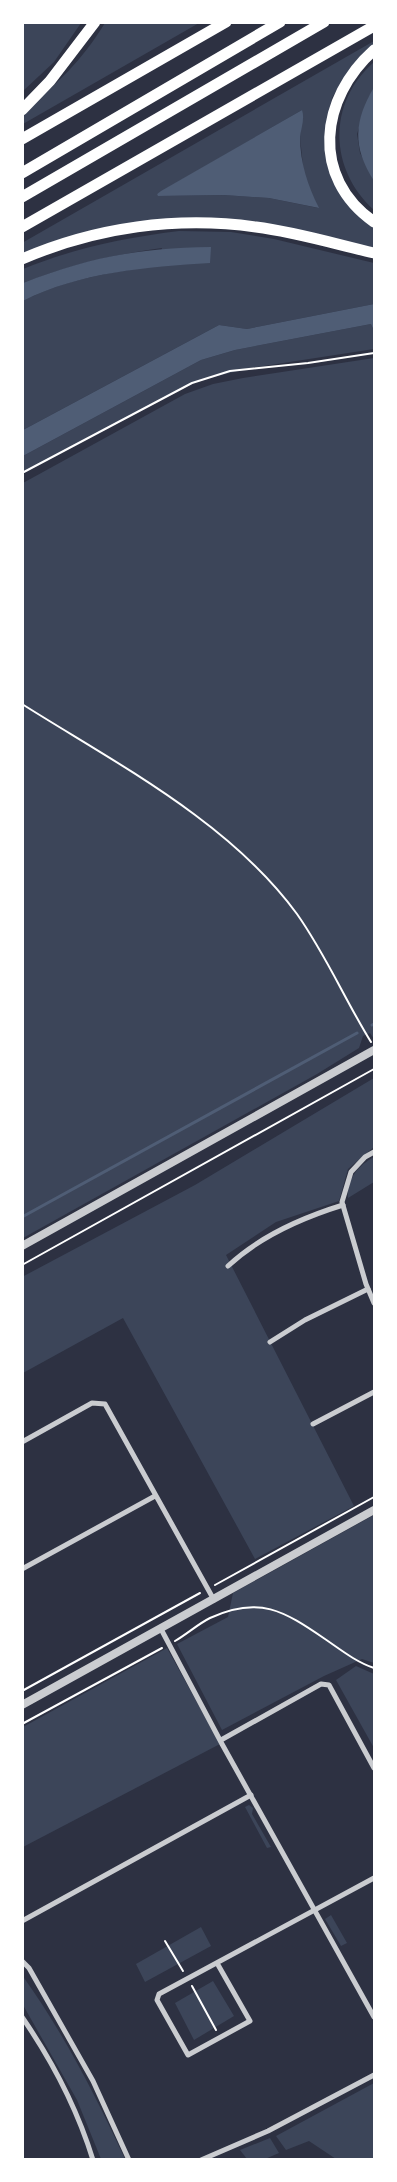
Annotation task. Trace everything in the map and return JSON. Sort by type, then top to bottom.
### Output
[{"type":"highway","points":[[22,110],[50,81],[95,22]]},
{"type":"highway","points":[[22,140],[226,22]]},
{"type":"highway","points":[[22,172],[280,22]]},
{"type":"highway","points":[[22,197],[324,22]]},
{"type":"highway","points":[[22,227],[374,26]]},
{"type":"highway","points":[[374,50],[352,72],[338,95],[330,132],[333,161],[343,188],[354,203],[374,222]]},
{"type":"highway","points":[[22,222],[91,186]]},
{"type":"highway","points":[[22,258],[78,238],[121,229],[170,223],[256,226],[374,253]]},
{"type":"street","points":[[22,1246],[374,1049]]},
{"type":"street","points":[[374,1152],[361,1160],[351,1172],[343,1195],[343,1205],[374,1303]]},
{"type":"street","points":[[228,1266],[258,1242],[303,1218],[343,1205]]},
{"type":"street","points":[[270,1342],[305,1320],[368,1289]]},
{"type":"street","points":[[314,1424],[374,1392]]},
{"type":"street","points":[[22,1442],[92,1403],[106,1404],[154,1496],[214,1600]]},
{"type":"street","points":[[22,1569],[154,1496]]},
{"type":"street","points":[[22,1705],[374,1510]]},
{"type":"street","points":[[161,1629],[220,1740],[374,2017]]},
{"type":"street","points":[[220,1740],[321,1684],[329,1685],[374,1768]]},
{"type":"street","points":[[22,1921],[252,1795]]},
{"type":"street","points":[[217,1963],[250,2021],[221,2039],[188,2055],[157,2000],[159,1994],[374,1878]]},
{"type":"street","points":[[22,1961],[29,1968],[93,2081],[129,2160]]},
{"type":"street","points":[[22,2018],[49,2056],[82,2124],[93,2160]]},
{"type":"street","points":[[201,2160],[268,2131],[374,2075]]},
{"type":"path","points":[[22,473],[192,383],[230,371],[308,363],[374,353]]},
{"type":"path","points":[[22,704],[189,810],[247,857],[296,914],[323,954],[374,1049]]},
{"type":"path","points":[[22,1265],[374,1068]]},
{"type":"path","points":[[22,1691],[374,1497]]},
{"type":"path","points":[[22,1724],[169,1644],[209,1618],[238,1607],[262,1607],[284,1612],[352,1658],[374,1668]]},
{"type":"path","points":[[166,1941],[221,2039]]},
{"type":"shaded area","points":[[23,22],[81,23],[54,62],[23,91]]},
{"type":"shaded area","points":[[105,23],[199,23],[23,124],[22,113],[47,92],[78,61]]},
{"type":"shaded area","points":[[374,41],[374,44],[362,54],[346,74],[332,98],[327,121],[328,162],[374,227],[374,248],[251,221],[203,218],[69,237],[23,253],[22,243]],"holes":[[[302,110],[300,137],[304,176],[318,208],[269,198],[224,195],[159,196],[157,194]]]},
{"type":"shaded area","points":[[374,62],[374,87],[357,134],[360,153],[374,181],[374,210],[359,194],[348,175],[342,156],[339,136],[341,116],[348,97],[359,78]]},
{"type":"shaded area","points":[[374,87],[374,181],[362,157],[358,134],[362,111]]},
{"type":"shaded area","points":[[302,110],[301,156],[308,183],[319,208],[269,198],[224,195],[158,196],[157,194],[161,191]]},
{"type":"shaded area","points":[[179,231],[231,232],[274,239],[374,263],[374,304],[247,329],[219,325],[23,430],[23,301],[71,282],[105,274],[156,266],[162,248],[91,261],[23,283],[23,269],[61,255],[100,245]]},
{"type":"shaded area","points":[[211,247],[210,263],[138,269],[91,277],[67,283],[23,301],[23,283],[93,260],[161,249]]},
{"type":"shaded area","points":[[374,304],[374,331],[371,324],[235,350],[201,360],[23,456],[23,430],[219,325],[247,329]]},
{"type":"shaded area","points":[[371,324],[374,331],[374,349],[250,368],[193,382],[23,473],[23,456],[201,360],[235,350]]},
{"type":"shaded area","points":[[374,358],[374,1039],[370,1033],[363,1036],[359,1048],[317,1074],[23,1238],[23,483],[185,394],[213,384]]},
{"type":"shaded area","points":[[374,1078],[374,1147],[348,1169],[339,1201],[276,1222],[226,1255],[354,1506],[255,1559],[123,1318],[23,1373],[22,1277],[195,1185]]},
{"type":"shaded area","points":[[374,1157],[374,1182],[348,1198],[351,1179],[363,1164]]},
{"type":"shaded area","points":[[374,1515],[374,1663],[362,1659],[324,1676],[222,1730],[177,1644],[228,1617],[233,1593]]},
{"type":"shaded area","points":[[167,1648],[220,1744],[23,1847],[23,1727]]},
{"type":"shaded area","points":[[356,1666],[374,1674],[374,1748],[336,1680]]},
{"type":"shaded area","points":[[249,1805],[253,1808],[252,1814],[271,1847],[267,1848],[245,1807]]},
{"type":"shaded area","points":[[331,1915],[347,1943],[341,1946],[325,1919]]},
{"type":"shaded area","points":[[201,1927],[211,1946],[145,1982],[136,1964]]},
{"type":"shaded area","points":[[22,1975],[78,2065],[125,2159],[101,2159],[77,2100],[23,2005]]},
{"type":"shaded area","points":[[213,1981],[234,2016],[194,2040],[175,2003]]},
{"type":"shaded area","points":[[374,2083],[374,2159],[336,2159],[309,2141],[286,2150],[276,2136]]},
{"type":"shaded area","points":[[270,2138],[279,2153],[265,2159],[247,2159],[240,2150]]},
{"type":"waterway","points":[[22,1217],[357,1033]]}]
